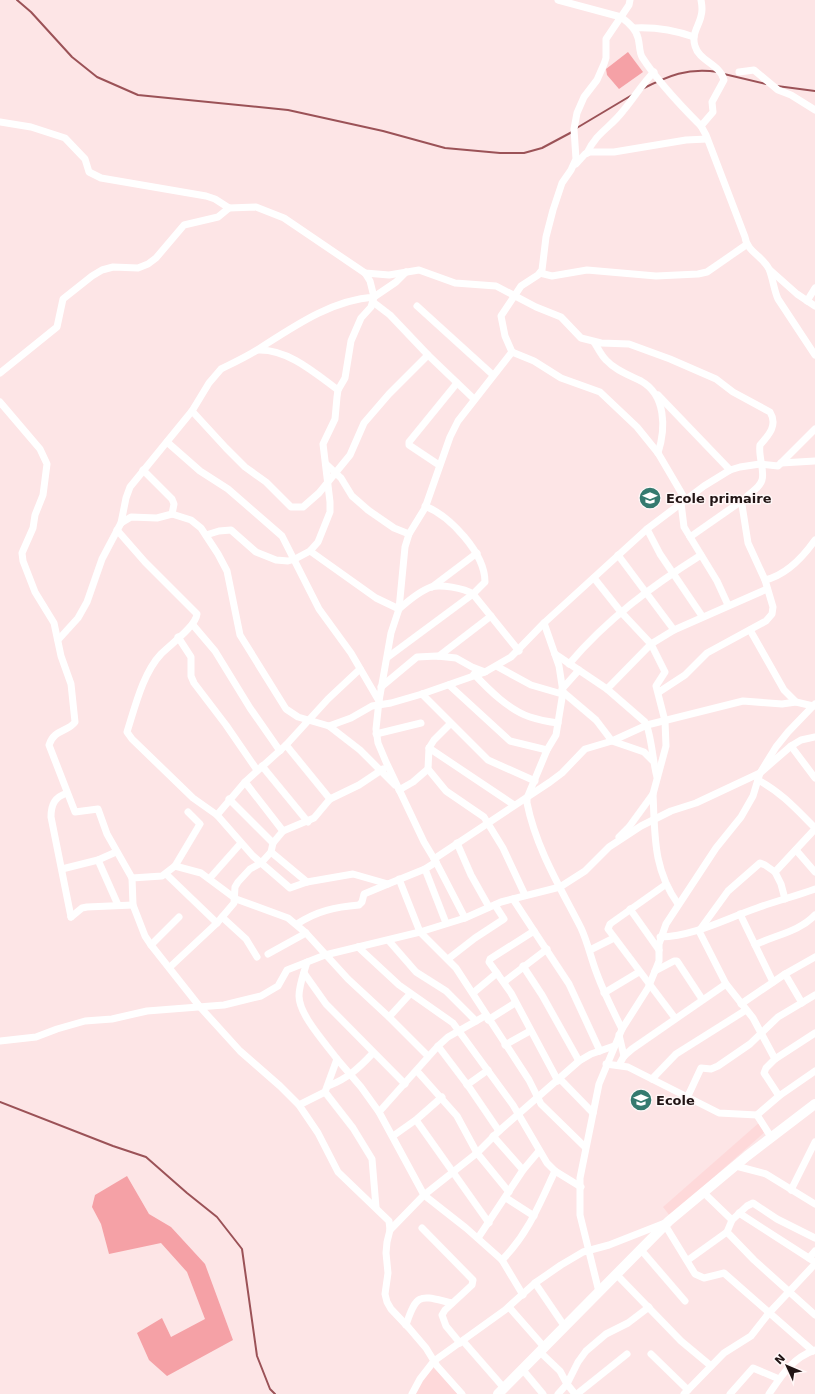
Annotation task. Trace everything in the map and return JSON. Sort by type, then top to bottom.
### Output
[{"type":"street","points":[[558,0],[621,17],[634,28],[642,56],[680,106],[701,126],[745,237],[746,244],[769,270],[815,306]]},
{"type":"street","points":[[701,0],[702,13],[694,37],[697,52],[720,69],[724,79],[712,102],[713,112],[701,126]]},
{"type":"street","points":[[571,170],[576,159],[574,129],[577,113],[584,97],[591,89],[604,64],[606,58],[606,39],[631,2]]},
{"type":"street","points":[[634,28],[647,27],[670,30],[694,37]]},
{"type":"street","points":[[739,72],[754,70],[778,90],[814,107]]},
{"type":"street","points":[[654,72],[643,83],[621,114],[597,136],[587,153],[571,170],[562,183],[553,210],[540,273],[521,286],[513,295],[501,316],[505,336],[512,352],[534,361],[561,378],[600,392],[637,427],[658,453],[683,501],[682,521],[717,581],[728,605]]},
{"type":"street","points":[[0,122],[31,127],[65,138],[85,159],[89,172],[100,178],[206,196],[229,208],[256,207],[284,218],[364,273],[372,288],[374,299],[428,355],[474,399]]},
{"type":"street","points":[[587,153],[614,152],[686,140],[707,140]]},
{"type":"street","points":[[0,373],[57,327],[63,299],[92,276],[102,270],[113,267],[138,268],[148,264],[156,258],[184,225],[218,217],[229,208]]},
{"type":"street","points":[[540,273],[552,276],[596,270],[656,276],[698,274],[707,272],[746,244]]},
{"type":"street","points":[[364,273],[389,275],[416,270],[425,270],[455,283],[496,286],[536,307],[561,317],[581,338],[594,342],[629,344],[670,359],[716,379],[733,392],[770,412],[773,417],[771,432],[760,445],[762,479],[760,485],[743,500],[690,536]]},
{"type":"street","points":[[769,270],[778,299],[815,355]]},
{"type":"street","points":[[206,535],[219,531],[231,530],[258,554],[276,560],[288,561],[310,551],[318,542],[330,512],[326,464],[322,444],[335,419],[338,390],[345,378],[351,341],[358,324],[374,299],[406,272]]},
{"type":"street","points":[[807,301],[815,288]]},
{"type":"street","points":[[58,640],[78,618],[87,602],[102,559],[119,526],[128,492],[143,470],[192,411],[214,376],[221,369],[257,350],[271,340],[340,304],[357,298],[374,299]]},
{"type":"street","points":[[417,306],[493,375]]},
{"type":"street","points":[[594,342],[602,356],[610,364],[642,381],[730,470]]},
{"type":"street","points":[[257,350],[268,349],[292,358],[338,390]]},
{"type":"street","points":[[465,918],[424,842],[388,766],[376,734],[381,688],[388,657],[391,633],[399,608],[405,547],[409,534],[425,506],[450,437],[474,399],[493,375],[507,361],[512,352]]},
{"type":"street","points":[[192,411],[226,448],[266,482],[291,507],[303,506],[327,484],[350,455],[364,422],[389,394],[428,355]]},
{"type":"street","points":[[439,465],[409,445],[409,442],[457,384]]},
{"type":"street","points":[[657,395],[662,418],[662,431],[658,453]]},
{"type":"street","points":[[0,402],[40,449],[47,464],[43,495],[35,515],[33,528],[22,553],[23,561],[35,592],[54,623],[64,668],[71,684],[75,722],[70,727],[58,732],[49,745],[75,812],[98,809],[107,834],[132,878],[134,905],[145,936],[151,945],[170,967],[200,1007],[240,1051],[299,1105],[318,1133],[338,1172],[357,1192],[376,1207],[389,1221],[390,1230],[387,1242],[388,1273],[385,1294],[391,1309],[426,1348],[434,1362],[462,1394]]},
{"type":"street","points":[[781,464],[815,429]]},
{"type":"street","points":[[167,442],[200,471],[221,483],[279,533],[295,559],[319,609],[351,653],[379,703]]},
{"type":"street","points":[[329,726],[379,703],[391,703],[422,694],[498,667],[518,651],[544,623],[646,529],[683,501],[730,470],[760,464],[778,466],[781,464],[815,461]]},
{"type":"street","points":[[326,464],[341,478],[352,496],[368,510],[394,528],[409,534]]},
{"type":"street","points":[[143,470],[172,498],[174,504],[172,514]]},
{"type":"street","points":[[659,692],[685,676],[707,653],[766,621],[772,614],[773,607],[765,580],[748,543],[743,518],[743,500]]},
{"type":"street","points":[[388,657],[473,594],[485,582],[485,571],[477,553],[439,512],[425,506]]},
{"type":"street","points":[[119,526],[131,517],[157,518],[172,514],[191,520],[206,535],[226,571],[240,636],[243,642],[286,708],[298,717],[329,726],[360,750],[399,789]]},
{"type":"street","points":[[119,526],[145,562],[196,612],[197,616],[193,625],[158,658],[148,671],[127,734],[193,798],[227,824],[240,843],[290,888],[307,882],[354,874],[388,884]]},
{"type":"street","points":[[646,529],[672,573],[702,616]]},
{"type":"street","points":[[765,580],[772,578],[802,557],[815,540]]},
{"type":"street","points":[[310,551],[376,598],[399,608]]},
{"type":"street","points":[[399,608],[432,587],[477,553]]},
{"type":"street","points":[[618,555],[674,630]]},
{"type":"street","points":[[570,664],[597,632],[621,612],[672,573],[701,555]]},
{"type":"street","points":[[594,578],[621,612],[651,644],[665,672],[657,683],[666,720],[666,746],[653,794],[655,843],[665,885],[678,904]]},
{"type":"street","points":[[432,587],[460,588],[473,594],[518,651]]},
{"type":"street","points":[[607,690],[651,644],[674,630],[702,616],[767,588]]},
{"type":"street","points":[[439,656],[491,616]]},
{"type":"street","points":[[544,623],[559,666],[562,692],[556,735],[547,750],[527,798],[530,815],[543,856],[560,887],[566,903],[581,928],[590,950],[604,993],[621,1032],[624,1056]]},
{"type":"street","points":[[193,625],[215,651],[250,708],[280,751]]},
{"type":"street","points":[[750,630],[780,684],[796,702]]},
{"type":"street","points":[[178,638],[191,657],[191,676],[194,683],[259,768],[308,822]]},
{"type":"street","points":[[555,654],[607,690],[647,725],[652,760],[657,778]]},
{"type":"street","points":[[381,688],[417,657],[439,656],[456,658],[485,672]]},
{"type":"street","points":[[465,663],[494,693],[521,713],[531,718],[558,724]]},
{"type":"street","points":[[498,667],[531,685],[562,692],[596,720],[612,740],[644,752],[652,760]]},
{"type":"street","points":[[217,815],[229,799],[245,782],[280,751],[328,699],[360,669]]},
{"type":"street","points":[[562,692],[579,670]]},
{"type":"street","points":[[450,685],[510,740],[547,750]]},
{"type":"street","points":[[422,694],[450,724],[488,760],[535,781]]},
{"type":"street","points":[[297,924],[311,915],[331,908],[358,905],[362,902],[364,894],[425,869],[487,822],[527,798],[562,773],[585,749],[612,740],[647,725],[743,701],[782,704],[796,702],[814,705]]},
{"type":"street","points":[[599,1292],[580,1216],[581,1186],[586,1147],[599,1084],[606,1064],[621,1032],[655,972],[659,961],[660,937],[666,924],[716,848],[741,817],[753,796],[759,777],[788,732],[814,705]]},
{"type":"street","points":[[376,734],[421,723]]},
{"type":"street","points":[[450,724],[434,740],[429,748],[428,768],[446,791],[478,812],[487,822],[503,848],[525,895]]},
{"type":"street","points":[[609,847],[671,811],[696,803],[759,777],[791,746],[801,740],[815,737]]},
{"type":"street","points":[[286,745],[330,799]]},
{"type":"street","points":[[791,746],[815,778]]},
{"type":"street","points":[[429,748],[514,805]]},
{"type":"street","points":[[170,967],[220,920],[236,899],[235,887],[238,882],[250,869],[261,863],[271,852],[273,843],[283,831],[308,822],[330,799],[359,786],[380,770],[388,766]]},
{"type":"street","points":[[399,789],[413,782],[428,768]]},
{"type":"street","points":[[759,777],[774,788],[814,826],[796,850],[775,872]]},
{"type":"street","points":[[245,782],[283,831]]},
{"type":"street","points":[[67,793],[56,798],[51,810],[51,817],[72,917],[82,908],[134,905]]},
{"type":"street","points":[[0,1041],[36,1037],[85,1021],[112,1019],[147,1011],[224,1005],[261,996],[278,986],[285,972],[325,955],[389,941],[465,918],[492,906],[525,895],[560,887],[585,871],[629,827],[653,794]]},
{"type":"street","points":[[229,799],[273,843]]},
{"type":"street","points":[[132,878],[166,874],[176,866],[200,824],[188,812]]},
{"type":"street","points":[[210,878],[240,843]]},
{"type":"street","points":[[448,959],[475,938],[503,920],[492,906],[456,844]]},
{"type":"street","points":[[796,850],[815,872]]},
{"type":"street","points":[[62,869],[98,860],[116,852]]},
{"type":"street","points":[[271,852],[307,882]]},
{"type":"street","points":[[98,860],[118,905]]},
{"type":"street","points":[[699,931],[728,891],[760,863],[766,865],[775,872],[781,884],[785,899]]},
{"type":"street","points":[[176,866],[197,871],[210,878],[236,899],[288,918],[297,924],[348,979],[428,1056]]},
{"type":"street","points":[[425,869],[446,923]]},
{"type":"street","points":[[166,874],[220,920],[246,939],[257,957]]},
{"type":"street","points":[[399,880],[420,932],[448,959],[473,993],[541,1104],[558,1122],[586,1147]]},
{"type":"street","points":[[665,885],[630,909],[608,927],[614,938],[639,972],[675,1018]]},
{"type":"street","points":[[660,937],[680,936],[699,931],[740,914],[815,889]]},
{"type":"street","points":[[513,899],[547,949],[574,995],[600,1051]]},
{"type":"street","points":[[630,909],[659,951]]},
{"type":"street","points":[[740,914],[773,982]]},
{"type":"street","points":[[151,945],[179,917]]},
{"type":"street","points":[[755,945],[792,931],[814,920]]},
{"type":"street","points":[[534,931],[490,960],[490,962],[504,982],[530,1031],[559,1080],[593,1113]]},
{"type":"street","points":[[699,931],[726,984],[762,1032],[775,1059]]},
{"type":"street","points":[[268,954],[306,933]]},
{"type":"street","points":[[590,950],[614,938]]},
{"type":"street","points":[[389,941],[416,972],[446,991],[476,1021]]},
{"type":"street","points":[[358,947],[387,975],[410,994],[450,1019],[519,1114],[547,1163],[555,1171],[581,1186]]},
{"type":"street","points":[[504,982],[547,949]]},
{"type":"street","points":[[652,1079],[676,1054],[743,1007],[773,982],[815,957]]},
{"type":"street","points":[[655,972],[674,961],[677,961],[702,999]]},
{"type":"street","points":[[307,962],[299,995],[302,1009],[337,1059],[379,1112],[424,1195],[478,1238],[502,1260],[523,1295]]},
{"type":"street","points":[[523,966],[542,995],[579,1061]]},
{"type":"street","points":[[604,993],[639,972]]},
{"type":"street","points":[[304,973],[326,1004],[405,1084]]},
{"type":"street","points":[[473,993],[497,973]]},
{"type":"street","points":[[785,974],[802,1003]]},
{"type":"street","points":[[618,1065],[624,1056],[675,1018],[726,984]]},
{"type":"street","points":[[389,1017],[410,994]]},
{"type":"street","points":[[687,1098],[701,1068],[711,1069],[718,1066],[750,1044],[778,1017],[815,995]]},
{"type":"street","points":[[379,1112],[438,1046],[476,1021],[487,1018],[515,1003]]},
{"type":"street","points":[[505,1045],[530,1031]]},
{"type":"street","points":[[779,1096],[764,1073],[766,1068],[775,1059],[815,1033]]},
{"type":"street","points":[[438,1046],[499,1131]]},
{"type":"street","points":[[390,1230],[424,1195],[477,1153],[493,1136],[579,1061],[614,1046]]},
{"type":"street","points":[[299,1105],[351,1075],[373,1053]]},
{"type":"street","points":[[327,1089],[337,1059]]},
{"type":"street","points":[[606,1064],[628,1067],[719,1113],[757,1115],[779,1096],[815,1071]]},
{"type":"street","points":[[467,1085],[488,1070]]},
{"type":"street","points":[[417,1071],[442,1097],[465,1129],[477,1153],[507,1195],[534,1216]]},
{"type":"street","points":[[327,1089],[372,1159],[376,1207]]},
{"type":"street","points":[[393,1136],[416,1120],[442,1097]]},
{"type":"street","points":[[422,1228],[473,1280],[472,1285],[445,1310],[442,1318],[501,1391],[667,1223],[771,1137],[815,1104]]},
{"type":"street","points":[[757,1115],[771,1137]]},
{"type":"street","points":[[416,1120],[489,1223]]},
{"type":"street","points":[[493,1136],[523,1170]]},
{"type":"street","points":[[791,1190],[815,1142]]},
{"type":"street","points":[[478,1238],[523,1170],[539,1151]]},
{"type":"street","points":[[736,1166],[766,1174],[815,1204]]},
{"type":"street","points":[[502,1260],[521,1238],[534,1216],[555,1171]]},
{"type":"street","points":[[704,1193],[732,1220]]},
{"type":"street","points":[[688,1260],[727,1232],[732,1220],[750,1204],[756,1204],[777,1219],[815,1238]]},
{"type":"street","points":[[739,1213],[813,1261]]},
{"type":"street","points":[[412,1394],[420,1379],[434,1362],[509,1307],[536,1283],[566,1262],[588,1250],[609,1245],[667,1223]]},
{"type":"street","points":[[667,1223],[695,1274],[704,1278],[724,1273],[814,1350],[794,1360],[769,1394]]},
{"type":"street","points":[[727,1232],[754,1260],[815,1315]]},
{"type":"street","points":[[642,1250],[685,1301]]},
{"type":"street","points":[[651,1354],[686,1392],[729,1349],[751,1336],[769,1313],[806,1275],[813,1261],[815,1251]]},
{"type":"street","points":[[617,1275],[681,1341],[711,1366]]},
{"type":"street","points":[[536,1283],[565,1327]]},
{"type":"street","points":[[406,1325],[411,1309],[415,1302],[419,1299],[430,1298],[452,1303]]},
{"type":"street","points":[[509,1307],[560,1371],[567,1384],[576,1394],[627,1354]]},
{"type":"street","points":[[558,1394],[567,1384],[578,1362],[586,1351],[606,1334],[628,1323],[649,1307]]},
{"type":"street","points":[[730,1394],[753,1368],[779,1379]]},
{"type":"street","points":[[523,1370],[543,1394]]},
{"type":"shaded area","points":[[628,52],[643,72],[619,89],[607,75],[606,69]]},
{"type":"shaded area","points":[[761,1121],[767,1130],[670,1216],[663,1207]]},
{"type":"shaded area","points":[[127,1176],[149,1214],[171,1227],[205,1264],[233,1340],[167,1376],[149,1360],[137,1333],[162,1318],[171,1337],[205,1319],[187,1272],[161,1243],[109,1254],[101,1224],[92,1207],[95,1195]]},
{"type":"shaded area","points":[[432,1362],[462,1394],[411,1394]]},
{"type":"waterway","points":[[17,0],[31,12],[72,57],[97,77],[138,95],[288,110],[383,131],[445,148],[500,153],[524,153],[542,148],[572,132]]},
{"type":"waterway","points":[[642,89],[678,74],[697,71],[718,72]]},
{"type":"waterway","points":[[724,74],[766,84]]},
{"type":"waterway","points":[[777,86],[815,91]]},
{"type":"waterway","points":[[575,129],[632,95]]},
{"type":"waterway","points":[[0,1102],[113,1146],[146,1157],[217,1217],[242,1249],[257,1356],[270,1389],[275,1394]]},
{"type":"place","name":"Ecole primaire","points":[[650,498]]},
{"type":"place","name":"Ecole","points":[[641,1100]]}]
